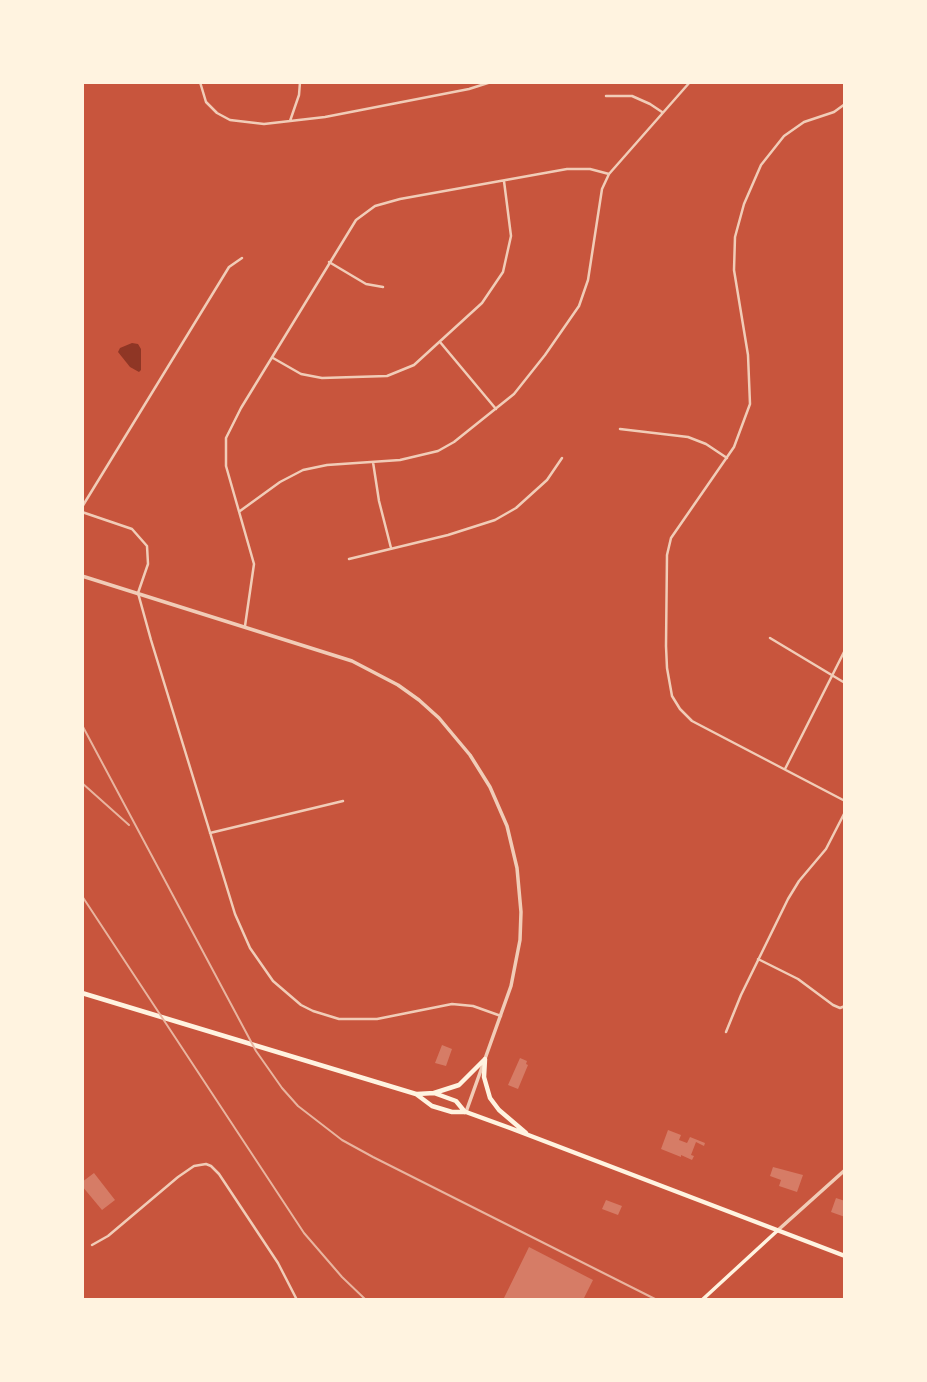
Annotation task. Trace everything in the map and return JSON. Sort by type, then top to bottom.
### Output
[{"type":"main road","points":[[82,993],[416,1094],[432,1106],[452,1112],[466,1112],[530,1135],[845,1256]]},
{"type":"main road","points":[[416,1094],[434,1093],[459,1085],[485,1059]]},
{"type":"main road","points":[[485,1059],[484,1077],[490,1098],[499,1110],[530,1135]]},
{"type":"main road","points":[[434,1093],[456,1101],[466,1112]]},
{"type":"main road","points":[[702,1300],[777,1231]]},
{"type":"street","points":[[200,82],[208,105],[223,117],[253,123],[325,117],[469,89],[491,82]]},
{"type":"street","points":[[290,121],[299,95],[300,82]]},
{"type":"street","points":[[240,511],[280,482],[303,470],[327,465],[400,460],[438,451],[454,442],[514,394],[579,306],[588,280],[602,189],[609,174],[690,82]]},
{"type":"street","points":[[606,96],[632,96],[663,112]]},
{"type":"street","points":[[845,104],[834,112],[804,122],[784,136],[761,165],[744,204],[735,237],[734,270],[748,355],[751,397],[744,426],[727,458],[676,529],[668,546],[666,646],[668,681],[675,701],[692,721],[845,801]]},
{"type":"street","points":[[245,626],[254,564],[226,466],[226,438],[235,418],[356,220],[375,206],[504,181],[579,168],[609,174]]},
{"type":"street","points":[[272,357],[311,377],[377,377],[406,370],[482,303],[503,272],[510,236],[504,181]]},
{"type":"street","points":[[242,258],[229,267],[82,509],[132,529],[143,540],[149,554],[138,593],[235,914],[250,948],[272,981],[301,1005],[326,1016],[353,1021],[452,1004],[473,1006],[501,1016]]},
{"type":"street","points":[[329,262],[366,284],[383,287]]},
{"type":"street","points":[[440,342],[496,409]]},
{"type":"street","points":[[620,429],[688,437],[706,444],[727,458]]},
{"type":"street","points":[[349,559],[448,535],[495,520],[516,508],[547,480],[562,458]]},
{"type":"street","points":[[373,463],[391,548]]},
{"type":"street","points":[[82,576],[352,661],[386,678],[419,700],[439,718],[474,760],[490,787],[507,826],[516,861],[521,926],[516,968],[466,1112]]},
{"type":"street","points":[[770,638],[845,683]]},
{"type":"street","points":[[784,770],[845,650]]},
{"type":"street","points":[[210,833],[343,801]]},
{"type":"street","points":[[726,1032],[788,899],[799,881],[826,849],[845,812]]},
{"type":"street","points":[[758,959],[806,984],[833,1005],[840,1008],[845,1006]]},
{"type":"street","points":[[92,1245],[108,1236],[179,1177],[195,1166],[206,1164],[219,1174],[262,1238],[298,1300]]},
{"type":"street","points":[[777,1231],[845,1170]]},
{"type":"shaded area","points":[[132,343],[138,344],[141,349],[139,372],[130,367],[118,352],[120,348]]},
{"type":"building","points":[[442,1045],[452,1049],[446,1066],[435,1063]]},
{"type":"building","points":[[520,1058],[527,1061],[528,1065],[518,1089],[508,1085]]},
{"type":"building","points":[[668,1130],[681,1135],[679,1140],[687,1143],[690,1137],[705,1143],[704,1146],[696,1142],[692,1160],[661,1149]]},
{"type":"building","points":[[773,1167],[803,1175],[797,1192],[779,1186],[781,1180],[770,1176]]},
{"type":"building","points":[[94,1173],[115,1200],[102,1210],[82,1186],[82,1182]]},
{"type":"building","points":[[836,1198],[845,1201],[845,1217],[831,1212]]},
{"type":"building","points":[[606,1200],[622,1206],[618,1215],[602,1209]]},
{"type":"building","points":[[529,1247],[593,1280],[583,1300],[503,1300]]},
{"type":"railway","points":[[82,725],[256,1051],[298,1106],[342,1140],[373,1157],[657,1300]]},
{"type":"railway","points":[[82,783],[129,825]]},
{"type":"railway","points":[[82,896],[304,1233],[366,1300]]}]
